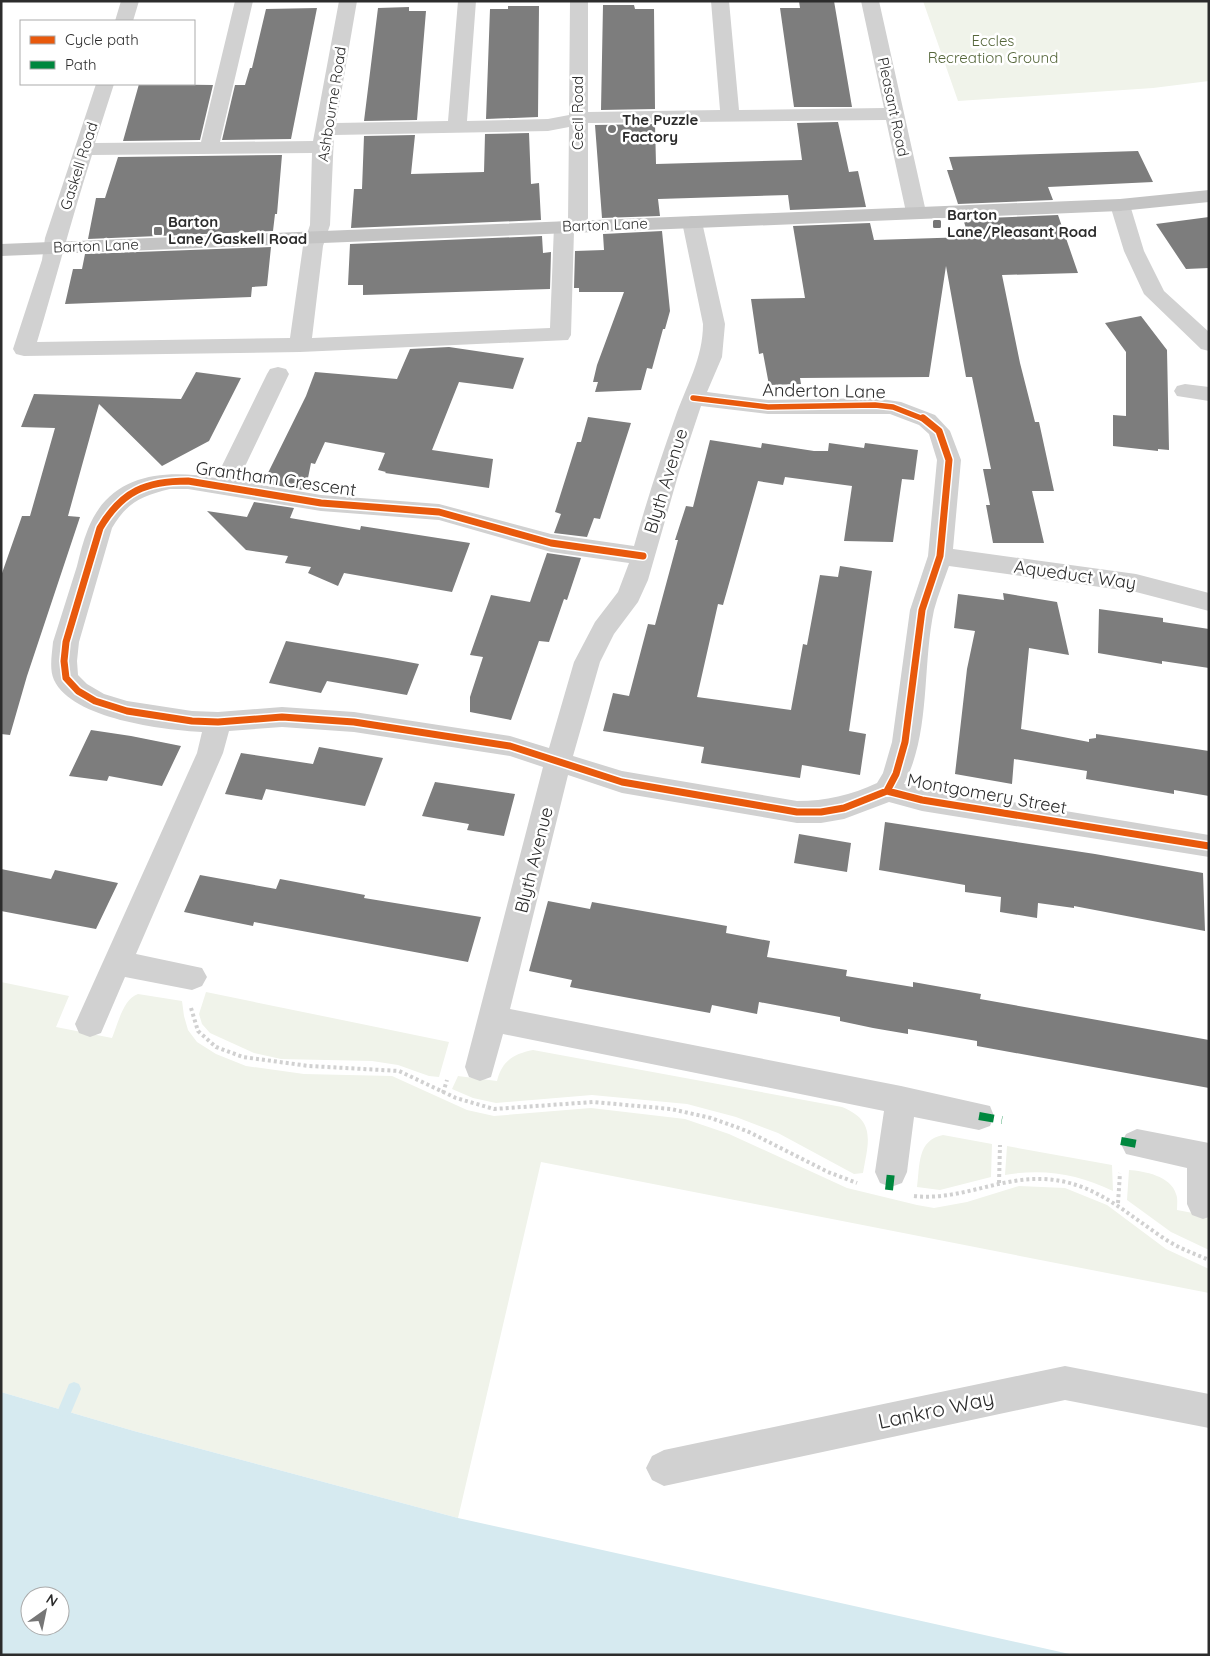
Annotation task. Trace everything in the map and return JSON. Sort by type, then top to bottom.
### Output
[{"type":"main road","name":"Barton Lane","points":[[1,250],[1120,205],[1209,196]]},
{"type":"street","points":[[124,20],[130,1]]},
{"type":"street","points":[[210,147],[244,1]]},
{"type":"street","name":"Ashbourne Road","points":[[300,345],[315,236],[320,225],[325,138],[348,1]]},
{"type":"street","points":[[457,126],[467,1]]},
{"type":"street","name":"Cecil Road","points":[[300,345],[560,336],[571,226],[578,121],[579,1]]},
{"type":"street","points":[[720,1],[730,116]]},
{"type":"street","name":"Pleasant Road","points":[[870,1],[916,212]]},
{"type":"street","name":"Gaskell Road","points":[[105,85],[24,349],[300,345]]},
{"type":"street","points":[[86,149],[210,147],[457,126],[548,125],[592,117],[894,114]]},
{"type":"street","points":[[1120,205],[1134,251],[1155,294],[1209,344]]},
{"type":"street","name":"Blyth Avenue","points":[[480,1067],[494,1019],[558,761],[587,662],[604,629],[629,596],[643,556],[667,472],[693,398],[711,356],[714,324],[692,222]]},
{"type":"street","points":[[224,488],[278,374]]},
{"type":"street","points":[[1185,391],[1209,394]]},
{"type":"street","name":"Anderton Lane","points":[[693,398],[768,407],[875,404],[910,412],[927,420],[939,431],[949,460],[940,556],[922,610],[905,742],[896,774],[887,790]]},
{"type":"street","name":"Grantham Crescent","points":[[558,761],[510,746],[354,722],[282,717],[218,722],[192,721],[135,712],[95,701],[78,691],[66,678],[64,661],[66,642],[100,528],[110,511],[124,497],[139,488],[154,484],[188,481],[321,503],[440,512],[551,543],[643,556]]},
{"type":"street","name":"Aqueduct Way","points":[[940,556],[1136,583],[1209,602]]},
{"type":"street","points":[[90,1024],[210,753],[218,722]]},
{"type":"street","name":"Montgomery Street","points":[[558,761],[622,782],[797,812],[818,813],[839,810],[860,804],[887,790],[922,800],[1209,846]]},
{"type":"street","points":[[118,963],[192,990]]},
{"type":"street","points":[[494,1019],[979,1116]]},
{"type":"street","points":[[900,1183],[901,1100]]},
{"type":"street","points":[[1129,1156],[1206,1157],[1203,1204]]},
{"type":"street","name":"Lankro Way","points":[[664,1468],[1065,1383],[1209,1411]]},
{"type":"path","points":[[192,990],[191,1015],[195,1027],[204,1038],[222,1048],[250,1059],[278,1065],[395,1070],[471,1104],[496,1109],[591,1101],[686,1112],[748,1132],[850,1181],[860,1183]]},
{"type":"path","points":[[443,1093],[448,1076]]},
{"type":"path","points":[[999,1183],[1000,1145]]},
{"type":"path","points":[[1118,1203],[1129,1156]]},
{"type":"path","points":[[900,1183],[937,1199],[963,1195],[999,1183],[1039,1178],[1066,1181],[1089,1188],[1118,1203],[1169,1241],[1209,1260]]},
{"type":"green space","name":"Eccles Recreation Ground","points":[[923,1],[1209,1],[1209,81],[1153,88],[958,101]]},
{"type":"green space","points":[[1,982],[69,996],[56,1027],[112,1038],[125,1006],[128,1001],[138,994],[182,1001],[188,1030],[197,1042],[216,1054],[246,1066],[304,1074],[392,1076],[467,1110],[494,1116],[591,1108],[685,1119],[729,1134],[847,1188],[917,1205],[934,1208],[967,1202],[1019,1186],[1065,1188],[1107,1205],[1166,1249],[1209,1269],[1209,1293],[541,1162],[458,1518],[134,1431],[1,1392]]},
{"type":"green space","points":[[206,992],[449,1042],[439,1077],[429,1076],[398,1065],[372,1061],[281,1059],[254,1053],[210,1033],[202,1024],[199,1014]]},
{"type":"green space","points":[[533,1050],[842,1107],[861,1119],[868,1134],[863,1173],[854,1174],[778,1133],[736,1117],[687,1104],[592,1095],[496,1103],[473,1098],[452,1089],[458,1076],[497,1081],[505,1063],[514,1056]]},
{"type":"green space","points":[[943,1135],[992,1144],[991,1177],[940,1190],[917,1187],[921,1155],[924,1148],[928,1142]]},
{"type":"green space","points":[[1007,1146],[1112,1165],[1113,1191],[1087,1180],[1060,1174],[1033,1172],[1005,1175]]},
{"type":"green space","points":[[1129,1170],[1149,1173],[1169,1183],[1177,1196],[1177,1210],[1209,1216],[1209,1250],[1171,1232],[1127,1200]]},
{"type":"shaded area","points":[[1,1392],[134,1431],[458,1518],[1074,1655],[1,1655]]},
{"type":"building","points":[[799,1],[834,1],[852,107],[794,107],[780,8],[800,8]]},
{"type":"building","points":[[603,5],[634,5],[635,9],[654,9],[655,109],[601,110]]},
{"type":"building","points":[[508,6],[539,6],[538,117],[486,119],[490,9],[508,9]]},
{"type":"building","points":[[409,7],[409,11],[426,11],[417,120],[364,121],[378,8]]},
{"type":"building","points":[[317,8],[291,139],[222,140],[235,85],[245,85],[250,68],[252,68],[266,9]]},
{"type":"building","points":[[139,85],[213,85],[200,140],[123,141]]},
{"type":"building","points":[[838,122],[849,172],[858,171],[866,207],[790,210],[788,195],[658,199],[660,216],[602,218],[595,125],[655,124],[656,164],[802,160],[797,123]]},
{"type":"building","points":[[529,133],[531,184],[539,183],[541,220],[351,228],[354,189],[362,189],[364,136],[415,135],[411,174],[484,172],[485,134]]},
{"type":"building","points":[[1138,151],[1153,182],[1048,187],[1053,200],[958,204],[947,170],[953,170],[949,157]]},
{"type":"building","points":[[282,155],[277,214],[275,214],[273,231],[88,239],[96,198],[105,198],[118,157]]},
{"type":"building","points":[[1058,215],[1078,273],[1002,275],[1020,363],[1035,422],[1039,422],[1054,491],[1032,491],[1044,543],[993,543],[986,505],[990,505],[983,469],[991,469],[972,377],[966,377],[946,266],[929,377],[800,378],[801,384],[769,385],[763,353],[759,354],[751,299],[805,298],[793,226],[870,223],[874,240],[969,237],[963,219]]},
{"type":"building","points":[[1209,217],[1209,268],[1186,269],[1156,224]]},
{"type":"building","points":[[662,231],[670,311],[652,369],[647,368],[641,390],[595,392],[598,382],[593,382],[597,365],[624,292],[579,292],[579,288],[574,288],[575,251],[604,250],[603,234]]},
{"type":"building","points":[[542,236],[543,253],[551,252],[550,289],[363,295],[363,285],[348,285],[350,244]]},
{"type":"building","points":[[271,247],[267,286],[252,287],[251,297],[65,304],[73,269],[82,269],[85,254]]},
{"type":"building","points":[[1141,316],[1167,350],[1169,450],[1158,449],[1158,451],[1113,446],[1113,415],[1126,416],[1126,352],[1105,323]]},
{"type":"building","points":[[449,347],[524,358],[513,389],[459,382],[432,450],[493,459],[489,488],[385,473],[378,470],[385,453],[325,442],[315,464],[311,463],[303,490],[263,483],[306,396],[315,372],[397,379],[410,349]]},
{"type":"building","points":[[196,372],[241,378],[209,441],[162,466],[99,404],[68,516],[80,517],[27,676],[10,735],[1,734],[1,576],[22,516],[30,516],[55,428],[21,427],[34,394],[181,399]]},
{"type":"building","points":[[588,417],[631,423],[600,519],[594,518],[587,537],[554,533],[561,514],[555,512],[577,442],[581,442]]},
{"type":"building","points":[[710,440],[761,448],[762,443],[814,451],[828,451],[829,443],[864,448],[865,443],[918,450],[914,480],[902,479],[893,542],[844,541],[852,486],[785,477],[783,485],[758,481],[723,605],[718,604],[697,697],[791,710],[803,644],[807,645],[820,575],[838,577],[840,566],[872,571],[849,731],[866,734],[860,775],[802,765],[800,778],[701,763],[704,747],[603,731],[613,693],[629,696],[648,624],[655,625],[678,540],[675,540],[686,506],[693,507]]},
{"type":"building","points":[[254,502],[294,508],[290,518],[360,530],[361,526],[470,543],[452,592],[344,573],[338,586],[308,573],[311,567],[285,563],[288,556],[246,550],[207,511],[247,517]]},
{"type":"building","points":[[547,553],[581,558],[567,600],[564,599],[549,642],[539,641],[511,720],[470,712],[470,697],[483,657],[470,655],[491,595],[530,602]]},
{"type":"building","points":[[1003,593],[1057,602],[1069,655],[1029,648],[1021,729],[1089,742],[1089,739],[1096,738],[1096,734],[1209,751],[1209,796],[1174,790],[1174,794],[1086,779],[1087,771],[1014,759],[1012,784],[955,774],[967,669],[975,631],[954,628],[958,594],[1004,600]]},
{"type":"building","points":[[1099,609],[1163,618],[1163,622],[1209,629],[1209,668],[1162,661],[1162,664],[1098,653]]},
{"type":"building","points":[[286,641],[419,664],[407,695],[327,681],[321,693],[269,683]]},
{"type":"building","points":[[91,730],[181,746],[162,786],[109,776],[107,781],[69,776]]},
{"type":"building","points":[[319,747],[383,758],[365,806],[266,789],[262,800],[225,794],[241,753],[313,764]]},
{"type":"building","points":[[435,782],[515,794],[504,836],[467,830],[469,824],[422,816]]},
{"type":"building","points":[[885,822],[1095,854],[1203,873],[1205,931],[1074,906],[1074,908],[1038,903],[1037,918],[1000,912],[1001,897],[965,892],[965,885],[879,870]]},
{"type":"building","points":[[799,834],[851,843],[847,872],[794,863]]},
{"type":"building","points":[[1,869],[51,879],[55,870],[118,883],[96,929],[1,911]]},
{"type":"building","points":[[200,875],[276,889],[280,879],[365,895],[364,898],[481,917],[468,962],[254,922],[253,926],[184,912]]},
{"type":"building","points":[[548,901],[590,909],[592,902],[727,926],[726,933],[770,941],[767,957],[847,970],[846,976],[913,987],[913,982],[981,994],[980,999],[1209,1040],[1209,1088],[977,1046],[977,1041],[908,1029],[908,1034],[873,1028],[840,1021],[840,1017],[759,1002],[757,1014],[712,1005],[710,1013],[570,987],[572,980],[529,971]]},
{"type":"waterway","points":[[65,1410],[74,1389]]},
{"type":"marked path","points":[[979,1116],[1002,1120]]},
{"type":"marked path","points":[[1121,1141],[1137,1144]]},
{"type":"marked path","points":[[889,1190],[891,1172]]},
{"type":"cycle path","points":[[693,398],[768,407],[875,405],[893,407],[927,420],[939,431],[949,460],[940,556],[922,610],[905,742],[896,774],[887,791]]},
{"type":"cycle path","points":[[643,556],[551,543],[439,512],[321,503],[188,481],[170,481],[139,488],[124,497],[110,511],[100,528],[66,642],[64,661],[66,678],[78,691],[95,701],[127,711],[192,721],[218,722],[282,717],[354,722],[510,746],[622,782],[797,812],[821,812],[844,808],[887,791],[922,800],[1209,846]]},
{"type":"place","name":"The Puzzle Factory","points":[[612,129]]},
{"type":"place","name":"Barton Lane/Pleasant Road","points":[[937,224]]},
{"type":"place","name":"Barton Lane/Gaskell Road","points":[[158,231]]}]
